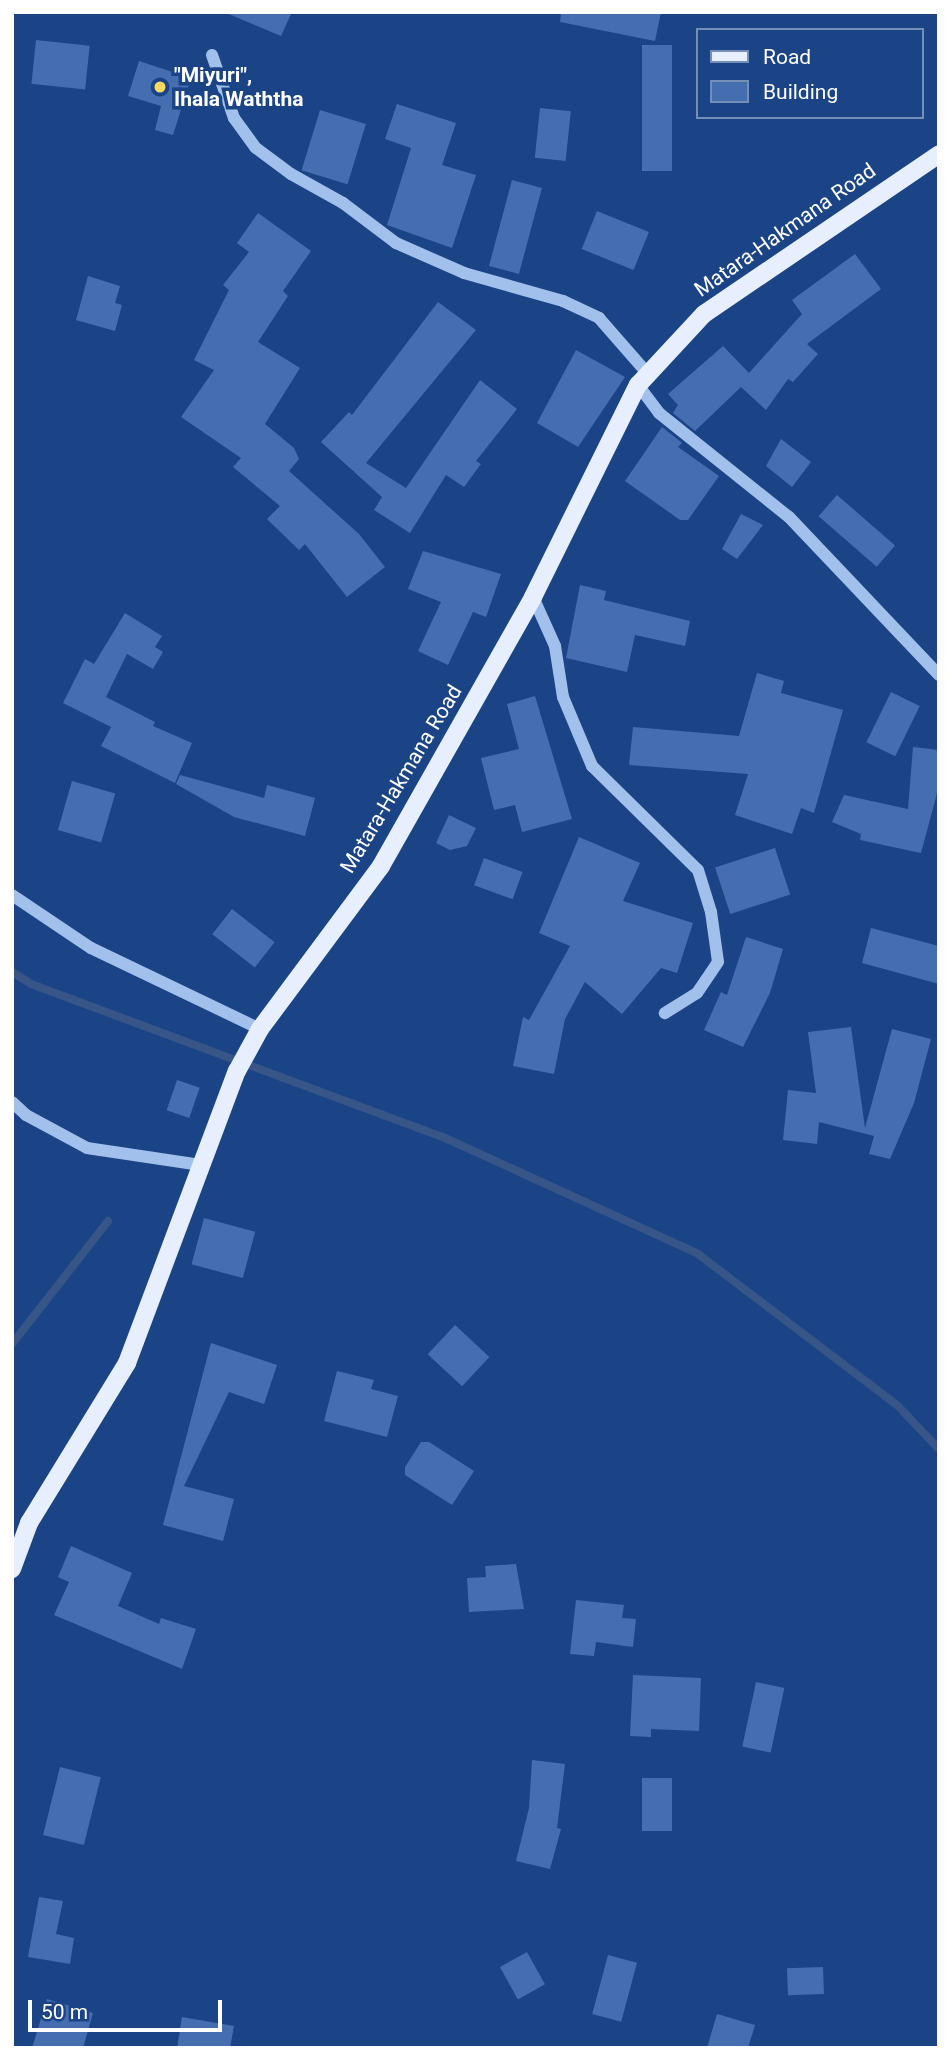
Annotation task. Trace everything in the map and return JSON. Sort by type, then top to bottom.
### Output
[{"type":"main road","name":"Matara-Hakmana Road","points":[[12,1569],[29,1523],[127,1363],[237,1071],[260,1029],[380,866],[533,597],[643,379],[704,314],[939,154]]},
{"type":"street","points":[[212,55],[234,118],[256,148],[291,174],[343,203],[396,243],[464,273],[562,301],[599,318],[643,379],[659,414],[789,517],[939,675]]},
{"type":"street","points":[[533,597],[555,646],[563,697],[592,765],[698,870],[711,912],[718,962],[697,993],[664,1013]]},
{"type":"street","points":[[12,895],[91,948],[260,1029]]},
{"type":"street","points":[[12,1102],[26,1115],[87,1148],[201,1165]]},
{"type":"building","points":[[224,12],[292,12],[281,36]]},
{"type":"building","points":[[561,12],[661,12],[655,41],[560,22]]},
{"type":"building","points":[[36,40],[90,46],[85,89],[31,84]]},
{"type":"building","points":[[642,45],[672,45],[672,171],[642,171]]},
{"type":"building","name":"\"Miyuri\", Ihala Waththa","points":[[139,61],[191,78],[173,135],[155,130],[161,106],[128,96]]},
{"type":"building","points":[[397,104],[456,123],[442,165],[476,175],[452,248],[387,225],[411,148],[385,139]]},
{"type":"building","points":[[540,108],[571,111],[566,161],[535,158]]},
{"type":"building","points":[[320,110],[366,124],[347,184],[302,170]]},
{"type":"building","points":[[512,180],[542,188],[519,274],[489,266]]},
{"type":"building","points":[[597,211],[649,232],[634,270],[582,249]]},
{"type":"building","points":[[258,213],[311,251],[283,291],[288,296],[258,342],[300,368],[265,424],[294,448],[299,459],[289,471],[359,534],[385,567],[347,597],[305,544],[299,550],[267,519],[280,506],[233,467],[241,458],[181,417],[214,370],[194,360],[229,290],[223,285],[249,252],[237,243]]},
{"type":"building","points":[[855,254],[881,289],[807,344],[818,354],[793,382],[788,379],[766,410],[741,387],[695,431],[673,413],[678,405],[668,394],[723,346],[749,373],[802,314],[792,300]]},
{"type":"building","points":[[88,276],[120,286],[115,303],[122,305],[115,331],[76,320]]},
{"type":"building","points":[[438,302],[476,330],[366,463],[406,488],[480,380],[517,409],[476,461],[481,464],[464,487],[446,475],[410,533],[374,510],[382,497],[321,442],[349,412],[352,415]]},
{"type":"building","points":[[576,350],[625,377],[578,447],[537,423]]},
{"type":"building","points":[[662,427],[682,443],[678,447],[719,476],[688,520],[680,520],[625,481]]},
{"type":"building","points":[[781,439],[811,462],[792,487],[766,466]]},
{"type":"building","points":[[837,495],[895,546],[877,567],[819,516]]},
{"type":"building","points":[[741,514],[763,525],[737,559],[722,549]]},
{"type":"building","points":[[423,551],[501,574],[486,617],[473,612],[448,665],[418,651],[441,602],[408,589]]},
{"type":"building","points":[[580,585],[606,591],[604,600],[690,621],[685,646],[635,635],[627,672],[566,658]]},
{"type":"building","points":[[125,613],[162,636],[155,647],[163,652],[153,669],[127,654],[106,697],[155,722],[153,726],[192,743],[175,783],[101,746],[111,727],[63,703],[85,659],[94,664]]},
{"type":"building","points":[[757,673],[784,681],[781,693],[843,710],[814,813],[801,808],[792,834],[735,815],[748,774],[629,765],[633,727],[739,736]]},
{"type":"building","points":[[891,692],[920,706],[895,756],[866,742]]},
{"type":"building","points":[[535,696],[572,819],[522,832],[515,805],[494,810],[481,758],[519,749],[507,704]]},
{"type":"building","points":[[913,747],[939,750],[939,786],[921,853],[860,840],[861,834],[832,822],[844,795],[908,809]]},
{"type":"building","points":[[180,775],[264,798],[267,785],[315,798],[305,836],[234,817],[176,784]]},
{"type":"building","points":[[72,781],[115,793],[101,842],[58,830]]},
{"type":"building","points":[[449,815],[476,828],[467,846],[450,850],[436,843]]},
{"type":"building","points":[[579,837],[640,863],[623,901],[693,923],[677,973],[661,968],[622,1014],[585,982],[565,1019],[554,1074],[513,1066],[523,1017],[529,1020],[570,946],[539,933]]},
{"type":"building","points":[[775,848],[790,895],[730,914],[715,867]]},
{"type":"building","points":[[484,858],[523,872],[513,899],[474,885]]},
{"type":"building","points":[[232,909],[275,942],[255,967],[212,934]]},
{"type":"building","points":[[871,928],[939,946],[939,984],[862,963]]},
{"type":"building","points":[[746,937],[783,949],[770,993],[743,1047],[704,1030],[721,992],[727,995]]},
{"type":"building","points":[[851,1027],[865,1128],[892,1029],[931,1039],[914,1103],[890,1159],[869,1154],[874,1136],[819,1122],[817,1144],[783,1140],[788,1090],[816,1093],[808,1032]]},
{"type":"building","points":[[177,1080],[200,1088],[189,1118],[167,1110]]},
{"type":"building","points":[[204,1218],[255,1232],[243,1278],[192,1264]]},
{"type":"building","points":[[455,1325],[489,1357],[462,1386],[428,1354]]},
{"type":"building","points":[[211,1343],[277,1365],[264,1404],[229,1392],[184,1486],[234,1499],[223,1541],[163,1525]]},
{"type":"building","points":[[337,1371],[374,1380],[371,1389],[398,1396],[387,1437],[324,1421]]},
{"type":"building","points":[[421,1442],[429,1442],[474,1471],[452,1505],[405,1475],[405,1467]]},
{"type":"building","points":[[71,1546],[132,1573],[118,1606],[159,1624],[161,1618],[196,1629],[182,1669],[54,1615],[69,1582],[58,1577]]},
{"type":"building","points":[[516,1564],[524,1609],[469,1612],[467,1578],[486,1577],[485,1566]]},
{"type":"building","points":[[576,1600],[624,1605],[622,1618],[636,1619],[633,1647],[596,1642],[594,1656],[570,1654]]},
{"type":"building","points":[[633,1675],[701,1678],[699,1731],[651,1729],[651,1737],[630,1736]]},
{"type":"building","points":[[756,1682],[784,1688],[771,1753],[742,1747]]},
{"type":"building","points":[[532,1760],[565,1764],[557,1828],[561,1829],[550,1869],[516,1861],[529,1808]]},
{"type":"building","points":[[60,1767],[101,1777],[84,1845],[43,1835]]},
{"type":"building","points":[[642,1778],[672,1778],[672,1831],[642,1831]]},
{"type":"building","points":[[39,1897],[63,1901],[56,1934],[74,1938],[70,1964],[28,1957]]},
{"type":"building","points":[[527,1952],[545,1984],[518,1999],[500,1967]]},
{"type":"building","points":[[608,1955],[637,1963],[621,2022],[592,2014]]},
{"type":"building","points":[[823,1967],[824,1994],[788,1995],[787,1968]]},
{"type":"building","points":[[47,1999],[93,2013],[83,2048],[32,2048]]},
{"type":"building","points":[[717,2014],[755,2025],[748,2048],[707,2048]]},
{"type":"building","points":[[182,2017],[234,2026],[230,2048],[177,2048]]},
{"type":"waterway","points":[[12,972],[31,984],[443,1137],[698,1254],[898,1406],[939,1449]]},
{"type":"waterway","points":[[12,1344],[108,1221]]},
{"type":"place","name":"\"Miyuri\", Ihala Waththa","points":[[160,87]]}]
